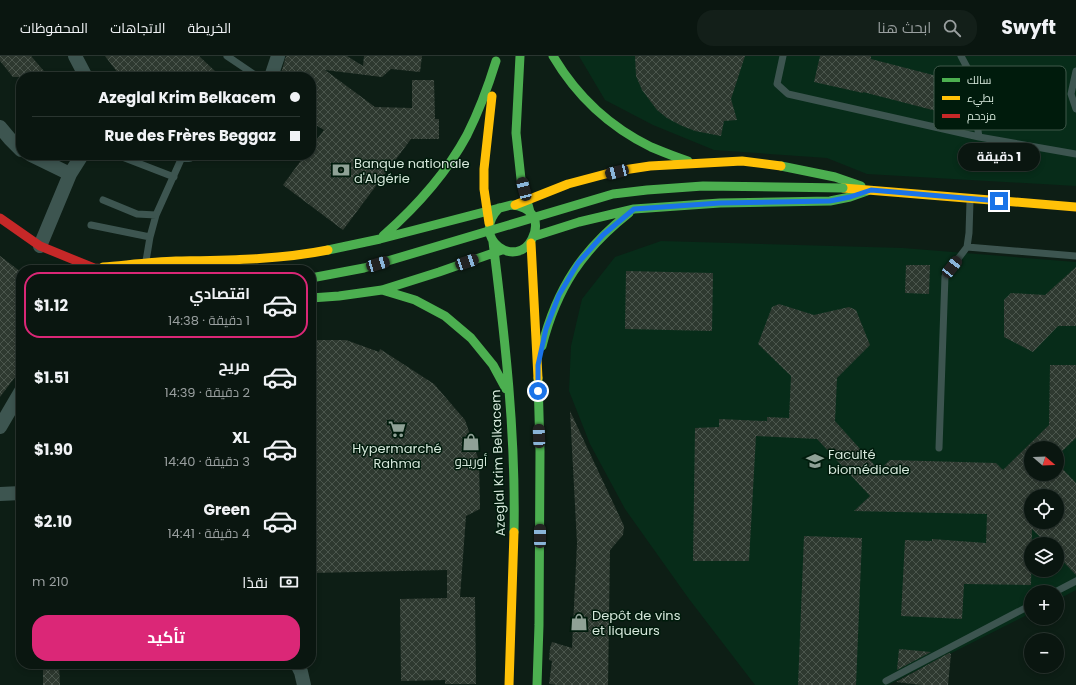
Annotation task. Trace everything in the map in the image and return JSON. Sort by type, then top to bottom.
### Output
[{"type":"main road","points":[[520,56],[516,133],[517,149],[521,179],[526,200],[536,227],[533,240],[540,451],[539,625],[537,685]]},
{"type":"main road","points":[[553,56],[572,84],[592,106],[615,126],[640,142],[667,154],[696,163]]},
{"type":"main road","points":[[490,224],[484,189],[484,169],[496,59]]},
{"type":"main road","points":[[380,239],[403,219],[444,173],[475,120],[487,91],[496,59]]},
{"type":"main road","points":[[515,205],[568,184],[617,172],[650,166],[696,163],[742,162],[782,166],[835,177],[853,182],[871,190]]},
{"type":"main road","points":[[316,277],[364,268],[613,194],[647,190],[703,186],[842,188],[1076,208]]},
{"type":"main road","points":[[316,298],[382,290],[499,251],[517,252],[525,249],[533,240],[579,222],[634,209],[720,203],[830,201],[850,197],[871,190]]},
{"type":"main road","points":[[135,265],[240,260],[308,254],[380,239],[508,205],[523,207],[530,212]]},
{"type":"main road","points":[[490,224],[499,208]]},
{"type":"main road","points":[[538,365],[546,329],[559,295],[578,263],[603,235],[634,209]]},
{"type":"main road","points":[[0,218],[40,246],[86,265]]},
{"type":"main road","name":"Azeglal Krim Belkacem","points":[[490,224],[489,231],[493,242],[499,251],[514,460],[514,530],[509,685]]},
{"type":"main road","points":[[382,290],[415,300],[445,316],[471,338],[493,365],[509,393]]},
{"type":"street","points":[[75,56],[83,72]]},
{"type":"street","points":[[273,72],[278,56]]},
{"type":"street","points":[[0,127],[16,145]]},
{"type":"street","points":[[41,160],[70,174]]},
{"type":"street","points":[[40,246],[70,174],[79,160]]},
{"type":"street","points":[[0,427],[16,400]]},
{"type":"street","points":[[0,494],[16,493]]},
{"type":"street","points":[[300,669],[304,685]]},
{"type":"lane","points":[[227,56],[251,72]]},
{"type":"lane","points":[[783,56],[777,84],[788,94],[934,127]]},
{"type":"lane","points":[[961,56],[966,66]]},
{"type":"lane","points":[[1076,71],[1071,94],[1076,109]]},
{"type":"lane","points":[[948,130],[1076,154]]},
{"type":"lane","points":[[978,130],[979,137]]},
{"type":"lane","points":[[129,160],[174,177]]},
{"type":"lane","points":[[145,264],[156,215],[181,160]]},
{"type":"lane","points":[[938,448],[945,276],[967,248],[970,198]]},
{"type":"lane","points":[[104,200],[137,214],[156,215]]},
{"type":"lane","points":[[91,225],[150,237]]},
{"type":"lane","points":[[967,248],[1076,256]]},
{"type":"lane","points":[[1064,587],[1076,581]]},
{"type":"lane","points":[[886,681],[1024,609]]},
{"type":"shaded area","points":[[579,56],[1076,56],[1076,186],[867,174],[827,158],[714,150],[653,125],[605,100]]},
{"type":"shaded area","name":"Faculté biomédicale","points":[[661,241],[903,248],[1076,262],[1076,590],[1064,596],[1064,585],[1024,585],[1024,617],[888,685],[755,685],[689,599],[625,509],[590,444],[569,391],[571,346],[582,299],[615,257]]},
{"type":"building","points":[[0,56],[31,56],[45,72],[16,72],[16,77],[13,77],[0,61]]},
{"type":"building","points":[[105,56],[199,56],[216,72],[117,72]]},
{"type":"building","name":"Banque nationale d'Algérie","points":[[286,56],[347,56],[363,66],[364,56],[422,56],[420,72],[391,69],[382,77],[325,70],[375,107],[412,108],[412,80],[434,80],[435,119],[439,119],[439,139],[411,139],[343,230],[283,185],[301,160],[316,160],[316,140],[324,130],[316,125],[316,72],[281,72]]},
{"type":"building","points":[[635,56],[745,56],[731,99],[737,120],[724,121],[721,136],[695,131],[667,118],[657,110],[642,90],[636,76]]},
{"type":"building","points":[[820,56],[871,56],[871,59],[934,75],[934,110],[863,92],[814,82]]},
{"type":"building","points":[[0,256],[16,268],[16,376],[0,397]]},
{"type":"building","points":[[906,265],[930,265],[929,294],[905,293]]},
{"type":"building","points":[[1076,267],[1076,326],[1058,326],[1033,352],[1004,337],[1004,300],[1011,293],[1045,295]]},
{"type":"building","points":[[626,271],[713,273],[712,331],[625,329]]},
{"type":"building","points":[[779,304],[814,315],[849,307],[856,310],[870,345],[837,378],[835,421],[879,470],[890,460],[996,463],[1003,470],[1024,449],[1024,481],[1064,481],[1064,470],[1076,483],[1076,575],[1064,562],[1064,537],[1040,537],[1032,529],[1032,537],[1024,537],[1024,577],[1031,577],[1031,585],[964,584],[962,619],[901,616],[905,540],[932,541],[932,539],[986,543],[987,514],[854,511],[870,496],[817,439],[756,436],[749,561],[693,561],[695,428],[719,427],[719,419],[767,421],[767,417],[789,418],[791,376],[758,344],[772,307]]},
{"type":"building","points":[[316,340],[346,340],[379,352],[380,349],[434,384],[465,420],[479,461],[480,509],[466,516],[460,597],[475,597],[476,684],[445,684],[445,680],[401,681],[400,599],[447,598],[447,570],[316,573]]},
{"type":"building","points":[[1050,365],[1076,365],[1076,438],[1064,449],[1064,441],[1033,441],[1049,425]]},
{"type":"building","points":[[570,411],[624,526],[623,535],[610,550],[608,685],[549,684],[552,661],[549,660],[552,642],[572,648],[577,543]]},
{"type":"building","points":[[804,536],[862,538],[856,685],[798,685]]},
{"type":"building","points":[[899,649],[931,652],[897,670]]},
{"type":"building","points":[[949,653],[951,654],[948,685],[922,685],[896,682]]},
{"type":"building","points":[[43,669],[59,669],[60,685],[43,685]]},
{"type":"traffic: fast","points":[[520,56],[516,133],[521,179],[530,212]]},
{"type":"traffic: fast","points":[[553,56],[572,84],[583,97],[608,120],[636,139],[651,147],[688,161]]},
{"type":"traffic: fast","points":[[383,236],[419,202],[450,163],[467,135],[479,108],[496,61]]},
{"type":"traffic: fast","points":[[781,166],[835,177],[861,186]]},
{"type":"traffic: fast","points":[[316,277],[364,268],[613,194],[703,186],[843,188]]},
{"type":"traffic: fast","points":[[535,236],[579,222],[634,209],[720,203],[830,201],[850,197],[867,191]]},
{"type":"traffic: fast","points":[[328,250],[380,239],[511,205],[527,210],[535,221],[534,234],[525,248],[516,252],[507,251],[499,247],[492,240],[489,230],[491,220],[499,208]]},
{"type":"traffic: fast","points":[[542,346],[555,306],[574,272],[598,241],[629,213]]},
{"type":"traffic: fast","points":[[493,242],[509,387],[513,459],[514,532]]},
{"type":"traffic: fast","points":[[316,298],[382,290],[502,250]]},
{"type":"traffic: fast","points":[[382,290],[415,300],[445,316],[471,338],[493,365],[506,389]]},
{"type":"traffic: fast","points":[[537,685],[539,625],[540,451],[538,378]]},
{"type":"traffic: slow","points":[[489,223],[484,189],[484,169],[492,96]]},
{"type":"traffic: slow","points":[[515,205],[568,184],[617,171],[650,166],[742,161],[781,166]]},
{"type":"traffic: slow","points":[[843,188],[1076,207]]},
{"type":"traffic: slow","points":[[531,243],[538,378]]},
{"type":"traffic: slow","points":[[124,265],[167,261],[271,258],[328,250]]},
{"type":"traffic: slow","points":[[509,685],[514,532]]},
{"type":"traffic: jam","points":[[0,218],[40,246],[87,265]]},
{"type":"place","name":"Banque nationale d'Algérie","points":[[341,170]]},
{"type":"place","name":"Hypermarché Rahma","points":[[397,429]]},
{"type":"place","name":"أوريدو","points":[[471,442]]},
{"type":"place","name":"Faculté biomédicale","points":[[815,461]]},
{"type":"place","name":"Depôt de vins et liqueurs","points":[[579,622]]},
{"type":"route","points":[[538,391],[538,365],[546,329],[559,295],[578,263],[603,235],[634,209],[720,203],[830,201],[850,197],[871,190],[999,201]]}]
